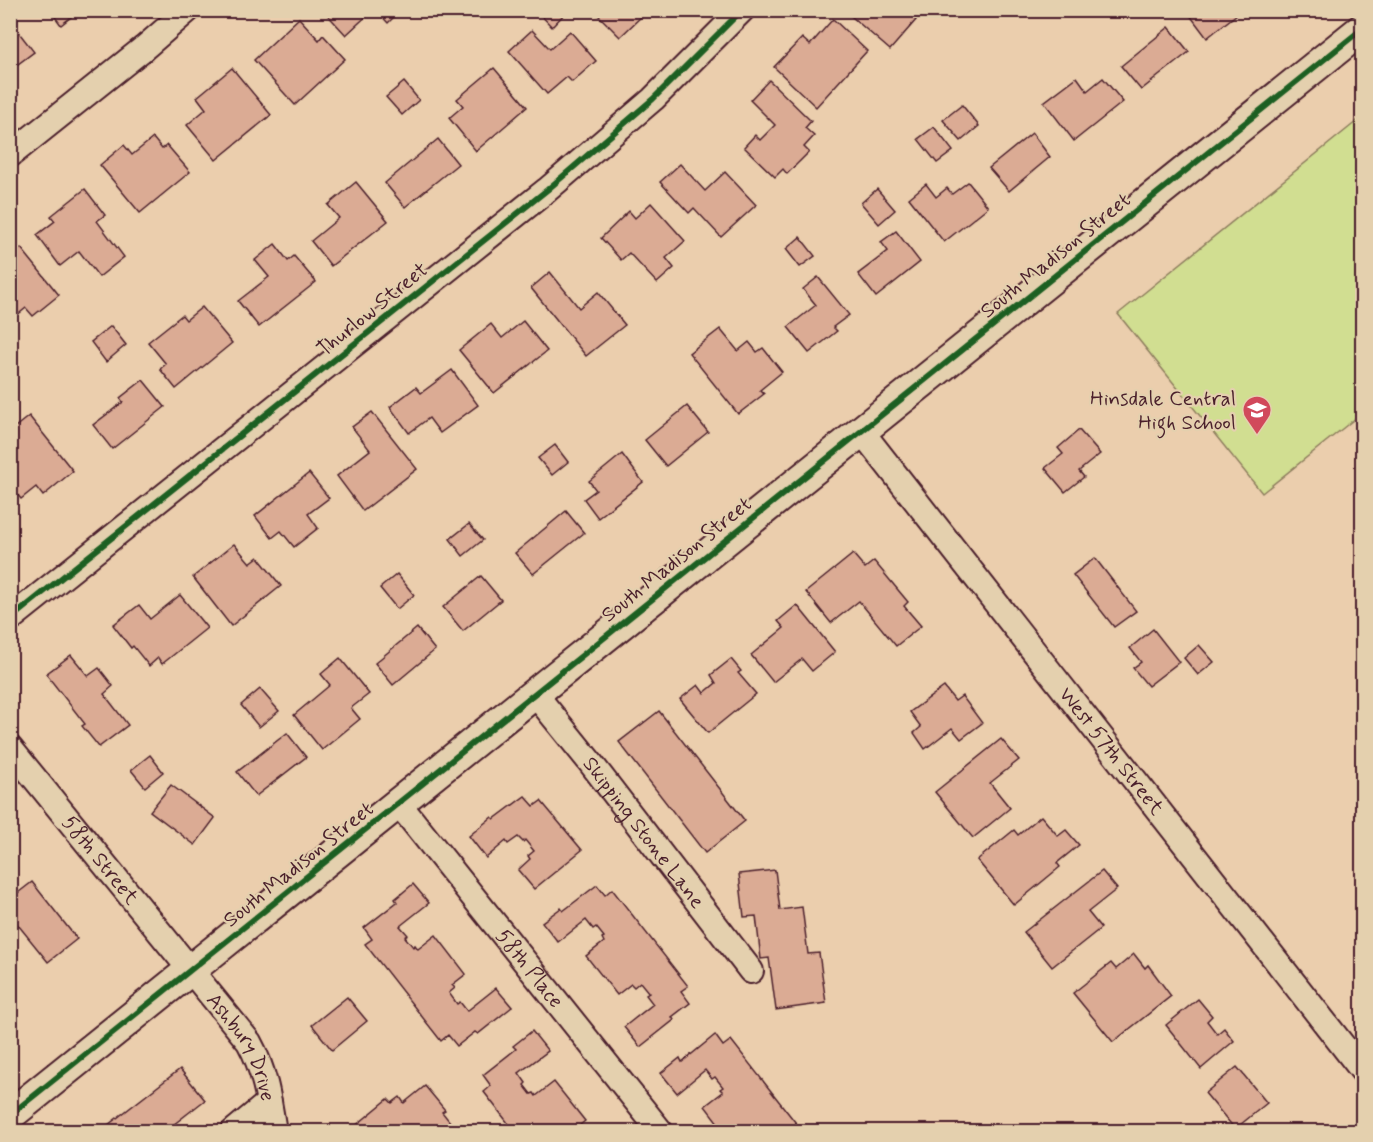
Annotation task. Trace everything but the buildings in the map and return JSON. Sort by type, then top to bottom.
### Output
[{"type":"street","points":[[10,155],[188,10]]},
{"type":"street","name":"Thurlow Street","points":[[10,619],[547,190],[653,99],[742,10]]},
{"type":"street","name":"South Madison Street","points":[[10,1115],[1362,29]]},
{"type":"street","name":"West 57th Street","points":[[862,432],[1362,1070]]},
{"type":"street","name":"Skipping Stone Lane","points":[[535,694],[751,971]]},
{"type":"street","name":"58th Street","points":[[10,748],[190,971]]},
{"type":"street","name":"58th Place","points":[[399,804],[661,1131]]},
{"type":"street","name":"Ashbury Drive","points":[[190,971],[249,1042],[265,1079],[274,1131]]},
{"type":"street","points":[[233,1131],[269,1102]]},
{"type":"green space","points":[[1362,117],[1362,413],[1262,493],[1118,314]]},
{"type":"cycle path","points":[[10,619],[547,190],[653,99],[742,10]]},
{"type":"cycle path","points":[[10,1115],[1362,29]]},
{"type":"place","name":"Hinsdale Central High School","points":[[1257,436]]}]
